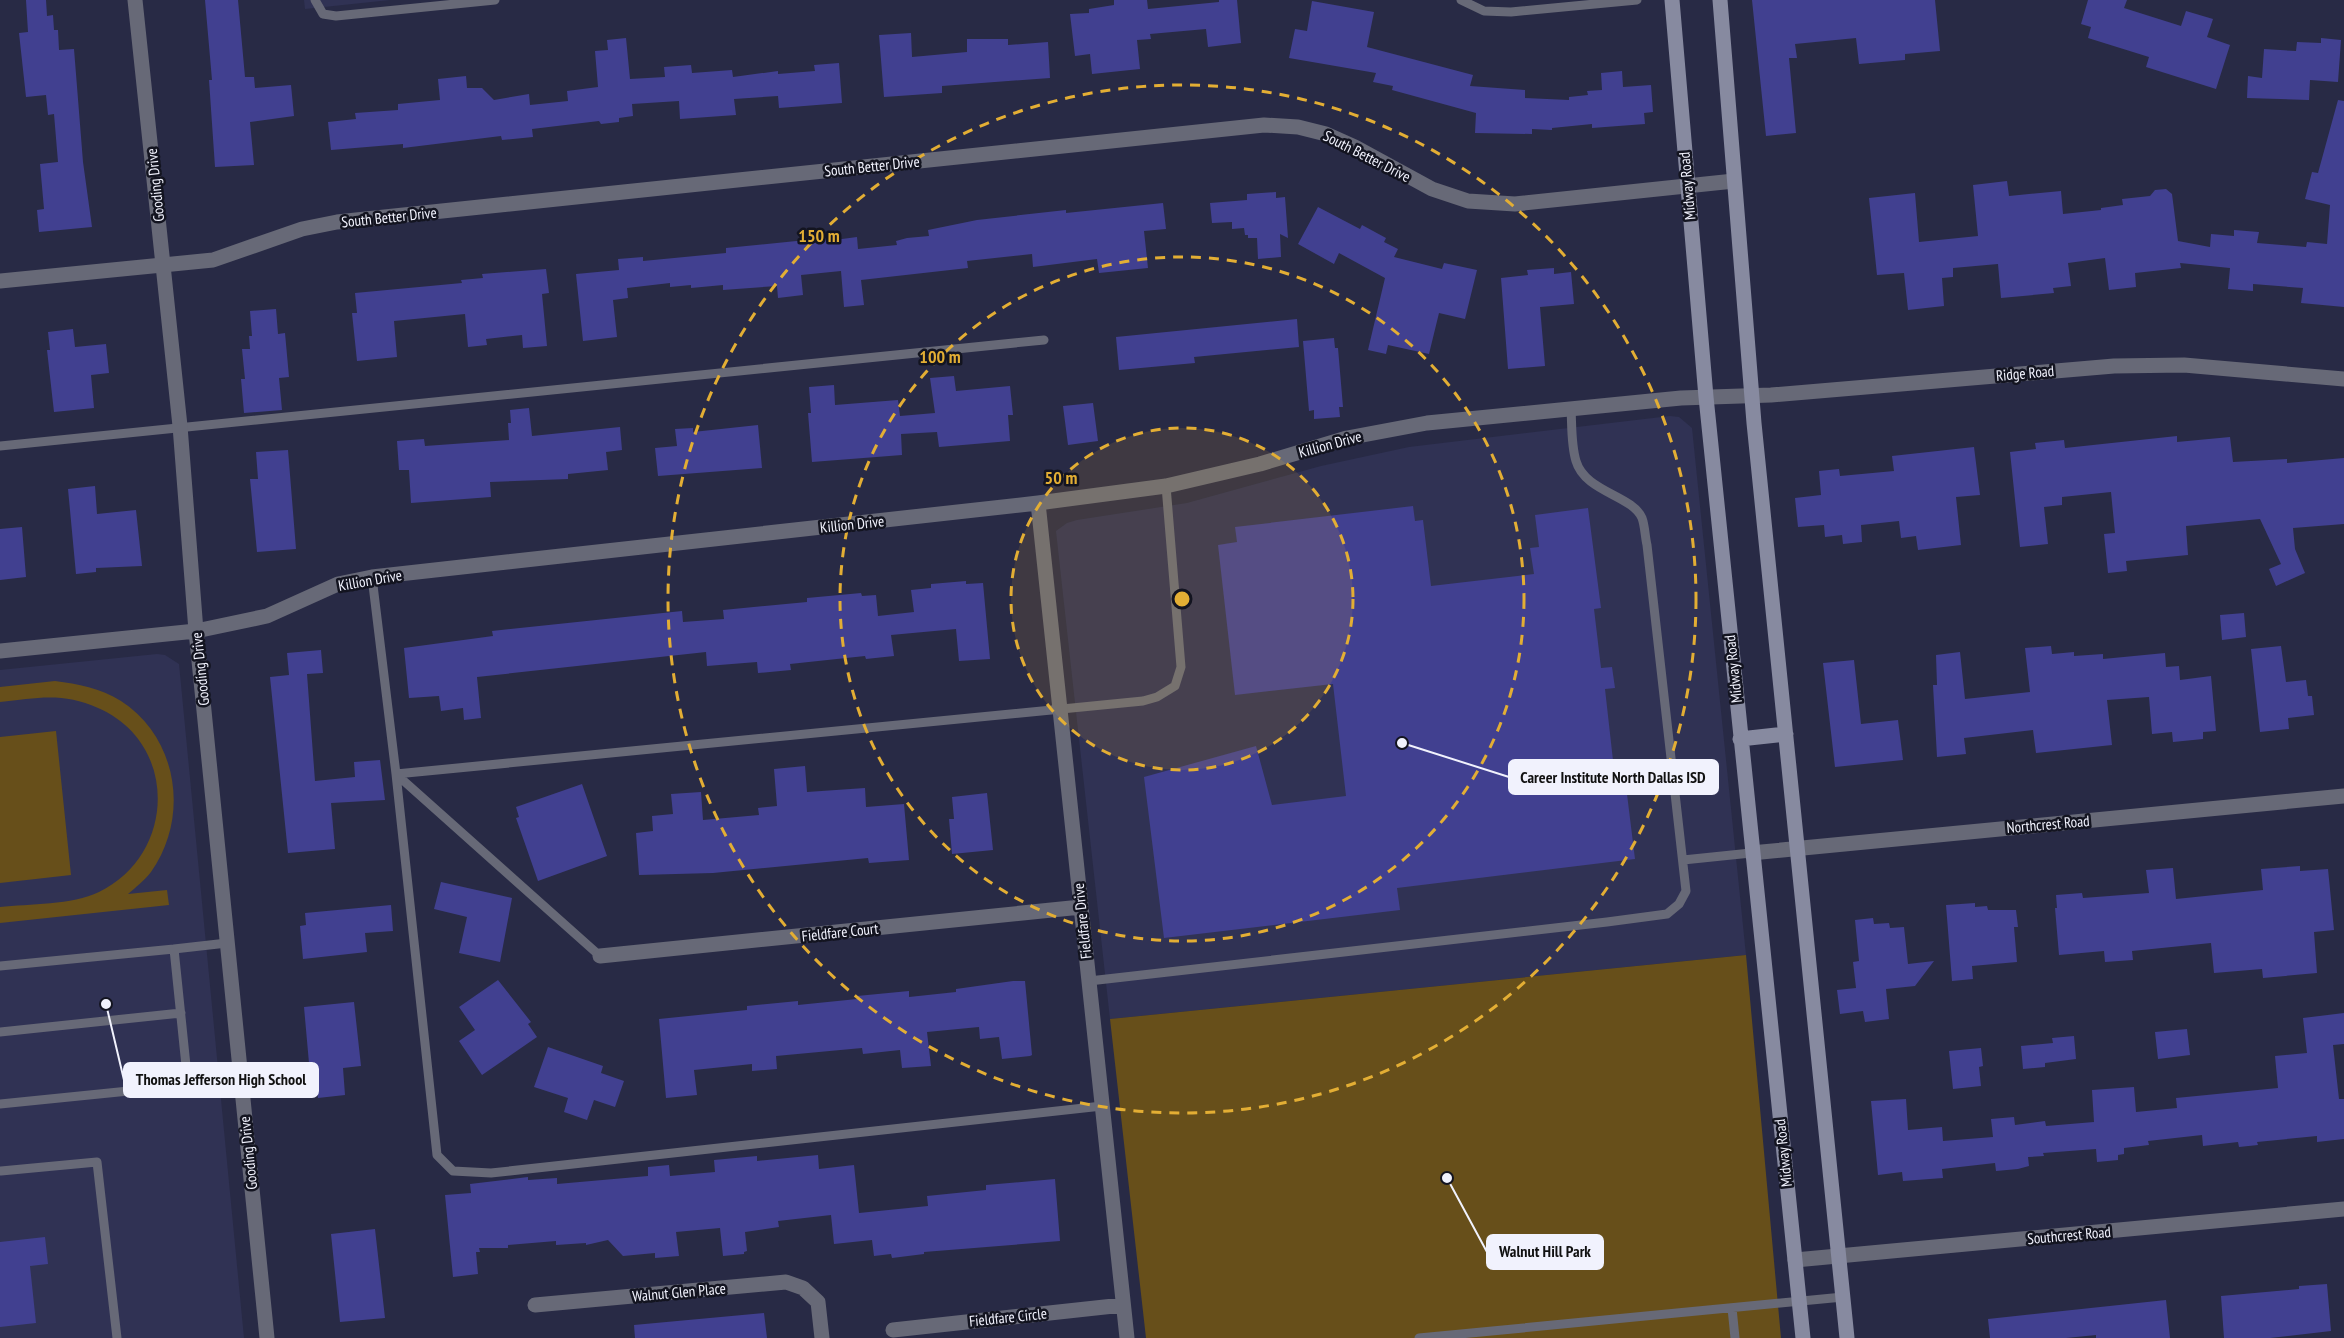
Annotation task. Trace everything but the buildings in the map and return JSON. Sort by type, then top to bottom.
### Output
[{"type":"main road","name":"Midway Road","points":[[1672,0],[1686,185],[1706,397],[1751,853],[1803,1338]]},
{"type":"main road","points":[[1720,0],[1752,396],[1847,1338]]},
{"type":"main road","points":[[1740,739],[1786,735]]},
{"type":"street","name":"Gooding Drive","points":[[135,0],[180,426],[196,631],[267,1338]]},
{"type":"street","name":"South Better Drive","points":[[0,281],[213,260],[302,229],[337,222],[1264,126],[1298,126],[1326,134],[1355,147],[1432,189],[1468,201],[1515,204],[1734,181]]},
{"type":"street","name":"Ridge Road","points":[[1706,397],[1752,396],[2150,364],[2344,379]]},
{"type":"street","name":"Killion Drive","points":[[0,651],[196,631],[267,616],[338,584],[372,577],[1038,503],[1166,486],[1260,464],[1347,438],[1427,423],[1706,397]]},
{"type":"street","name":"Fieldfare Drive","points":[[1038,503],[1126,1338]]},
{"type":"street","name":"Northcrest Road","points":[[1751,853],[2344,795]]},
{"type":"street","name":"Fieldfare Court","points":[[600,956],[1081,907]]},
{"type":"street","name":"Southcrest Road","points":[[1795,1260],[2344,1209]]},
{"type":"street","name":"Walnut Glen Place","points":[[535,1305],[786,1282],[802,1288],[818,1302],[822,1338]]},
{"type":"street","name":"Fieldfare Circle","points":[[893,1330],[1123,1305]]},
{"type":"lane","points":[[315,0],[323,14],[336,16],[495,0]]},
{"type":"lane","points":[[1461,0],[1484,12],[1511,12],[1637,0]]},
{"type":"lane","points":[[0,446],[1044,340]]},
{"type":"lane","points":[[1089,981],[1667,914],[1678,904],[1686,891],[1647,545],[1641,516],[1627,503],[1598,487],[1585,476],[1576,462],[1570,409]]},
{"type":"lane","points":[[396,774],[1143,701],[1158,697],[1175,686],[1181,667],[1166,486]]},
{"type":"lane","points":[[372,577],[396,774],[437,1155],[453,1171],[491,1173],[1102,1106]]},
{"type":"lane","points":[[396,774],[600,956]]},
{"type":"lane","points":[[1683,860],[1751,853]]},
{"type":"lane","points":[[0,966],[227,943]]},
{"type":"lane","points":[[174,949],[188,1084]]},
{"type":"lane","points":[[0,1032],[181,1013]]},
{"type":"lane","points":[[0,1104],[241,1079]]},
{"type":"lane","points":[[1,1171],[97,1162],[117,1338]]},
{"type":"lane","points":[[1419,1338],[1843,1297]]},
{"type":"lane","points":[[1732,1308],[1735,1338]]},
{"type":"shaded area","points":[[304,0],[390,0],[305,9]]},
{"type":"shaded area","points":[[1670,416],[1679,417],[1692,428],[1746,955],[1110,1019],[1056,531],[1067,523],[1077,520],[1187,503],[1321,466],[1409,447]]},
{"type":"shaded area","points":[[165,655],[179,664],[244,1338],[0,1338],[0,670]]},
{"type":"shaded area","points":[[55,681],[89,687],[121,701],[140,717],[155,736],[166,757],[172,780],[174,803],[171,827],[163,850],[151,872],[128,894],[167,890],[169,905],[0,923],[0,907],[63,902],[99,892],[124,875],[143,853],[154,827],[158,799],[154,772],[143,746],[124,724],[98,708],[73,700],[50,698],[0,702],[0,687]]},
{"type":"shaded area","points":[[56,731],[71,875],[0,883],[0,737]]},
{"type":"shaded area","points":[[1746,955],[1781,1338],[1146,1338],[1110,1019]]},
{"type":"place","name":"Career Institute North Dallas ISD","points":[[1402,743]]},
{"type":"place","name":"Thomas Jefferson High School","points":[[106,1004]]},
{"type":"place","name":"Walnut Hill Park","points":[[1447,1178]]}]
